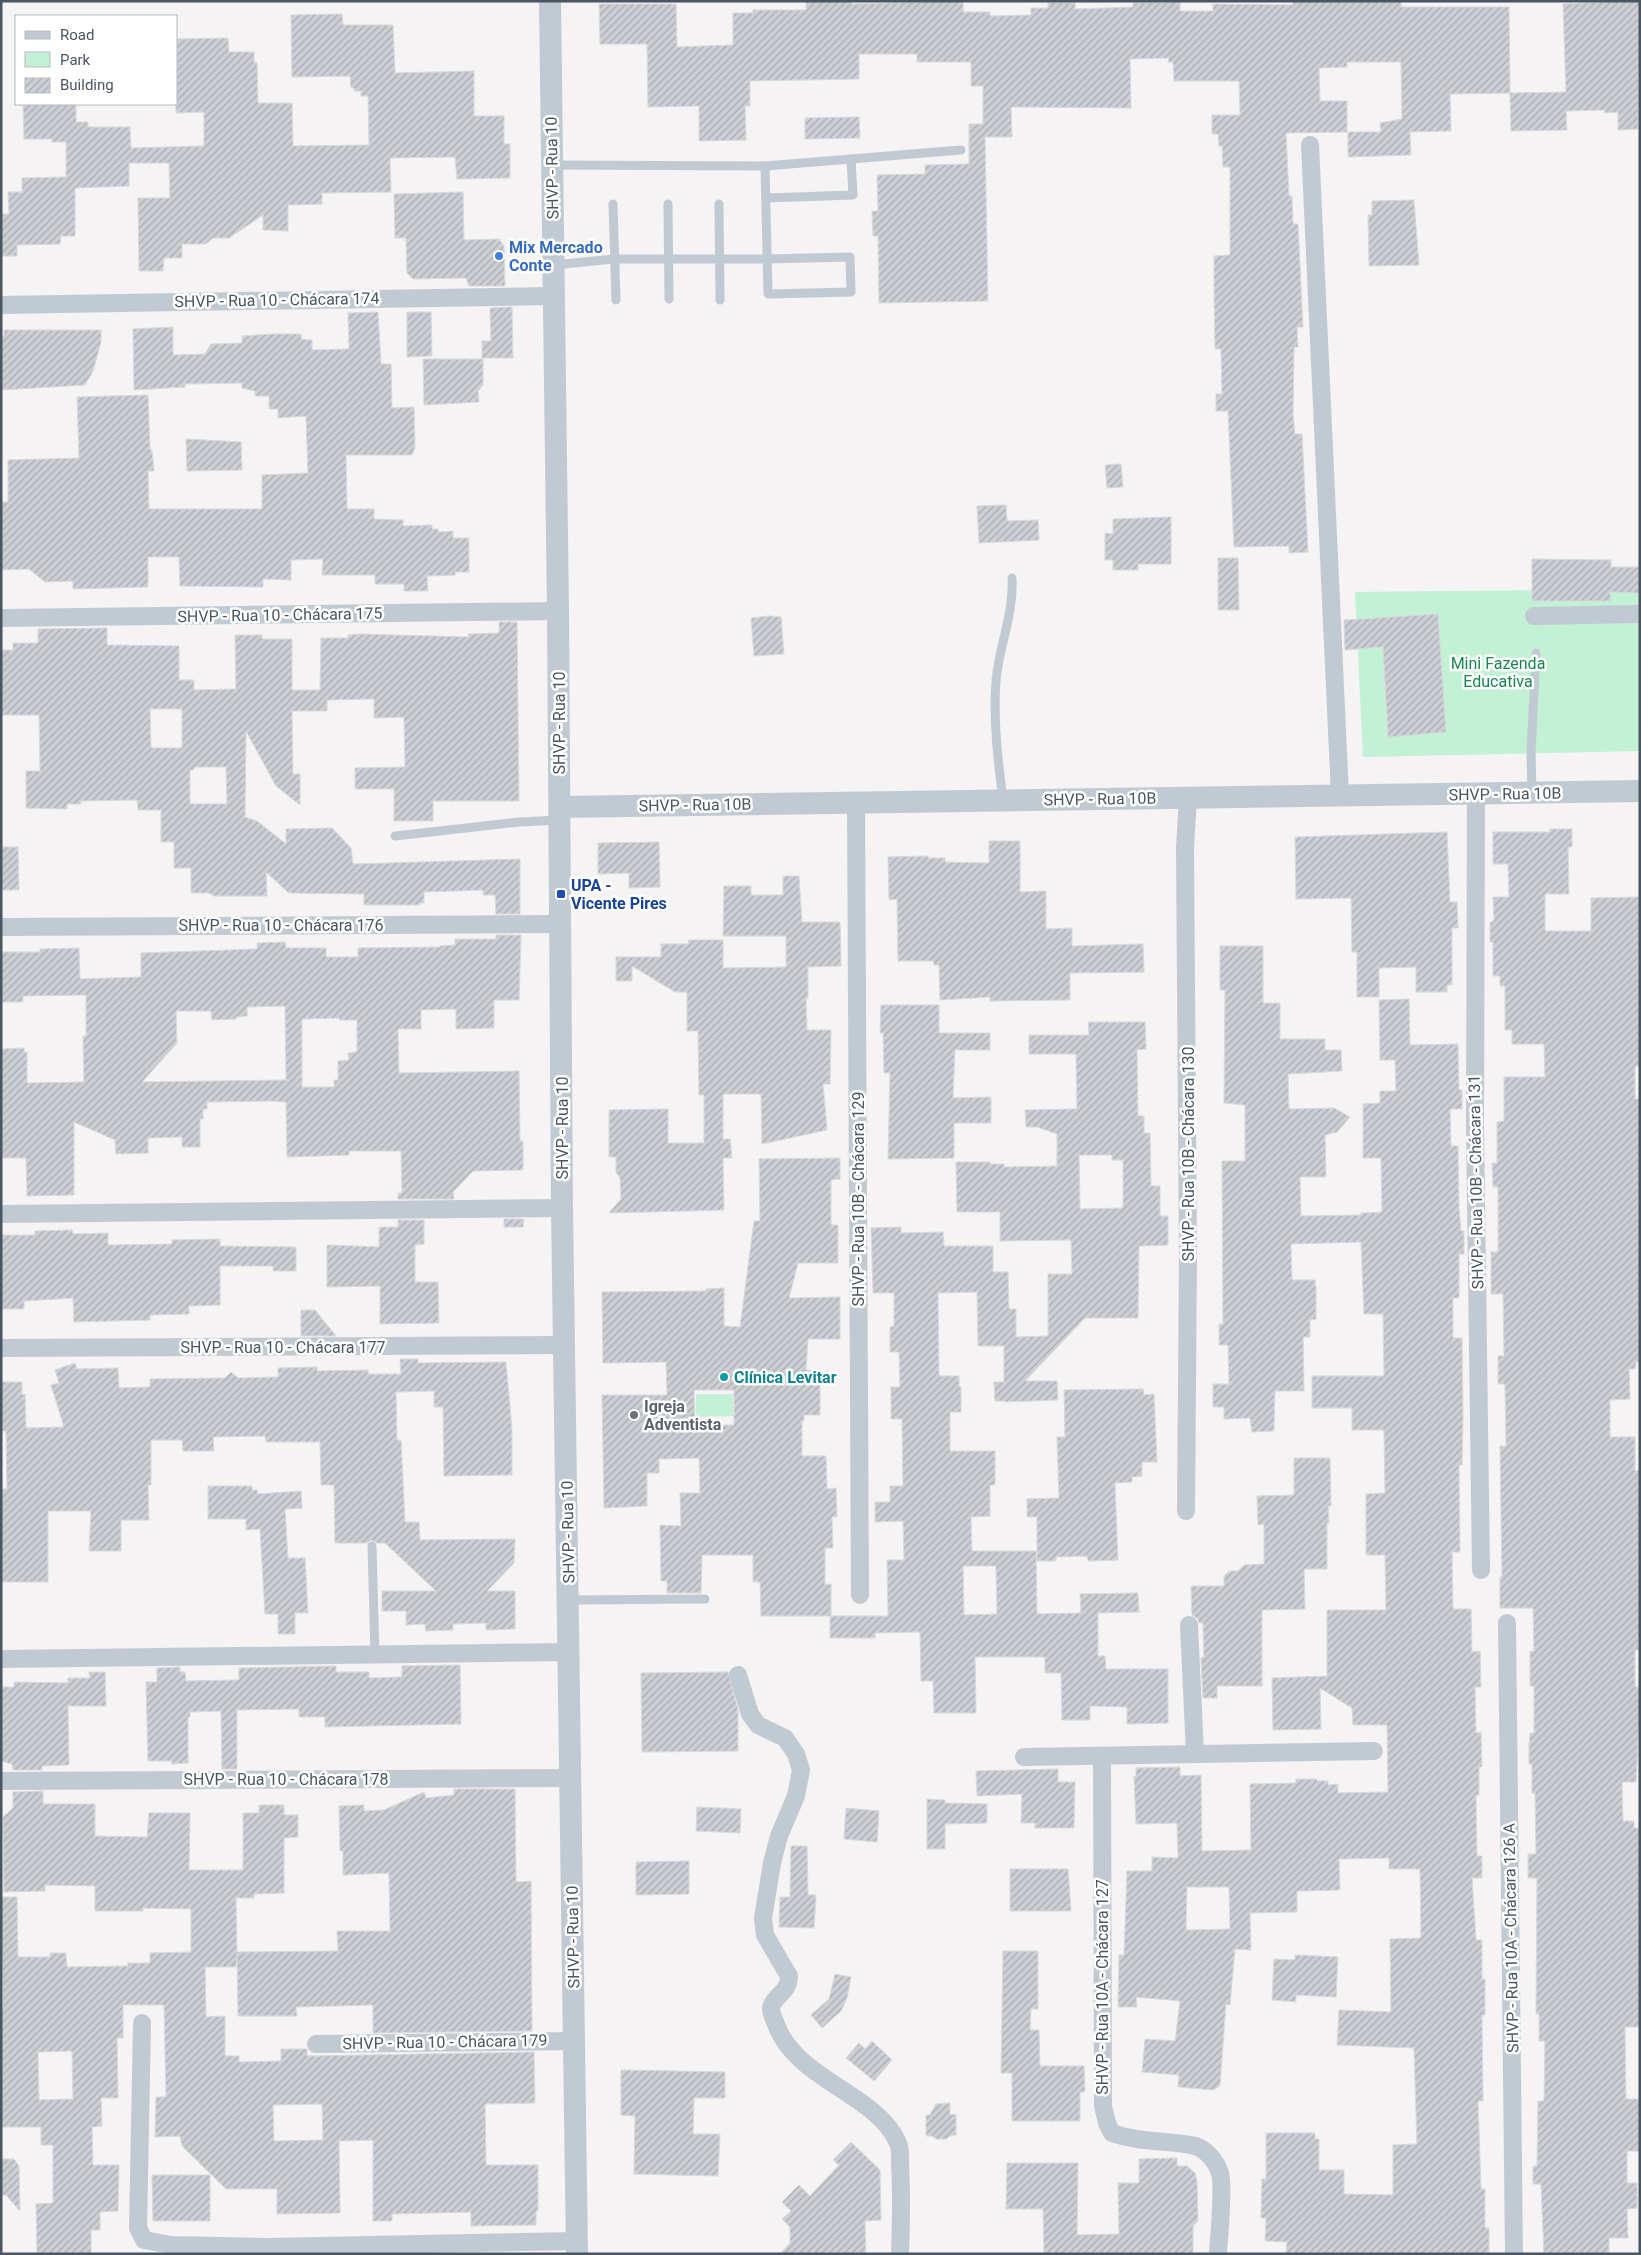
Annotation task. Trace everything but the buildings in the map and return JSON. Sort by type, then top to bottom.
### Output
[{"type":"street","name":"SHVP - Rua 10","points":[[550,1],[558,611],[562,1208],[570,1652],[577,2248]]},
{"type":"street","points":[[1310,145],[1340,796]]},
{"type":"street","name":"SHVP - Rua 10 - Chácara 174","points":[[1,304],[554,296]]},
{"type":"street","name":"SHVP - Rua 10 - Chácara 175","points":[[1,618],[558,611]]},
{"type":"street","points":[[1534,616],[1640,614]]},
{"type":"street","name":"SHVP - Rua 10B","points":[[560,813],[856,802],[1640,790]]},
{"type":"street","name":"SHVP - Rua 10B - Chácara 131","points":[[1476,794],[1475,1128],[1481,1570]]},
{"type":"street","name":"SHVP - Rua 10B - Chácara 130","points":[[1186,1511],[1188,1255],[1185,848],[1188,797]]},
{"type":"street","name":"SHVP - Rua 10B - Chácara 129","points":[[856,802],[860,1595]]},
{"type":"street","name":"SHVP - Rua 10 - Chácara 176","points":[[1,927],[561,924]]},
{"type":"street","points":[[1,1214],[562,1208]]},
{"type":"street","name":"SHVP - Rua 10 - Chácara 177","points":[[1,1348],[564,1345]]},
{"type":"street","name":"SHVP - Rua 10A - Chácara 126 A","points":[[1507,1623],[1514,2254]]},
{"type":"street","points":[[1189,1625],[1195,1754]]},
{"type":"street","points":[[1,1659],[570,1652]]},
{"type":"street","points":[[738,1675],[750,1714],[758,1725],[785,1738],[796,1754],[801,1770],[796,1796],[779,1836],[772,1863],[763,1918],[765,1935],[789,1976],[789,1982],[784,1992],[771,2008],[772,2016],[778,2031],[796,2057],[877,2116],[892,2131],[899,2146],[901,2190],[900,2254]]},
{"type":"street","points":[[1024,1757],[1374,1751]]},
{"type":"street","name":"SHVP - Rua 10A - Chácara 127","points":[[1102,1757],[1103,2106],[1107,2123],[1112,2133],[1133,2140],[1193,2145],[1205,2151],[1215,2162],[1220,2175],[1218,2254]]},
{"type":"street","name":"SHVP - Rua 10 - Chácara 178","points":[[1,1781],[571,1778]]},
{"type":"street","points":[[142,2023],[138,2228],[144,2240],[170,2245],[268,2247],[577,2248]]},
{"type":"street","name":"SHVP - Rua 10 - Chácara 179","points":[[316,2044],[574,2041]]},
{"type":"lane","points":[[552,165],[765,166],[961,150]]},
{"type":"lane","points":[[766,198],[853,195],[851,159]]},
{"type":"lane","points":[[554,265],[614,259],[767,259],[850,256],[851,292],[768,294],[767,259],[766,198],[765,166]]},
{"type":"lane","points":[[614,204],[616,300]]},
{"type":"lane","points":[[668,204],[669,299]]},
{"type":"lane","points":[[719,204],[720,300]]},
{"type":"lane","points":[[1003,800],[997,750],[996,681],[1013,600],[1012,578]]},
{"type":"lane","points":[[1532,793],[1531,753],[1536,653]]},
{"type":"lane","points":[[395,836],[519,822],[560,813]]},
{"type":"lane","points":[[372,1546],[374,1654]]},
{"type":"lane","points":[[569,1600],[706,1599]]},
{"type":"green space","name":"Mini Fazenda Educativa","points":[[1640,589],[1640,751],[1363,757],[1355,592]]},
{"type":"green space","points":[[696,1394],[733,1394],[733,1416],[696,1417]]},
{"type":"place","name":"Mix Mercado Conte","points":[[499,256]]},
{"type":"place","name":"UPA - Vicente Pires","points":[[561,894]]},
{"type":"place","name":"Clínica Levitar","points":[[724,1377]]},
{"type":"place","name":"Igreja Adventista","points":[[634,1415]]}]
